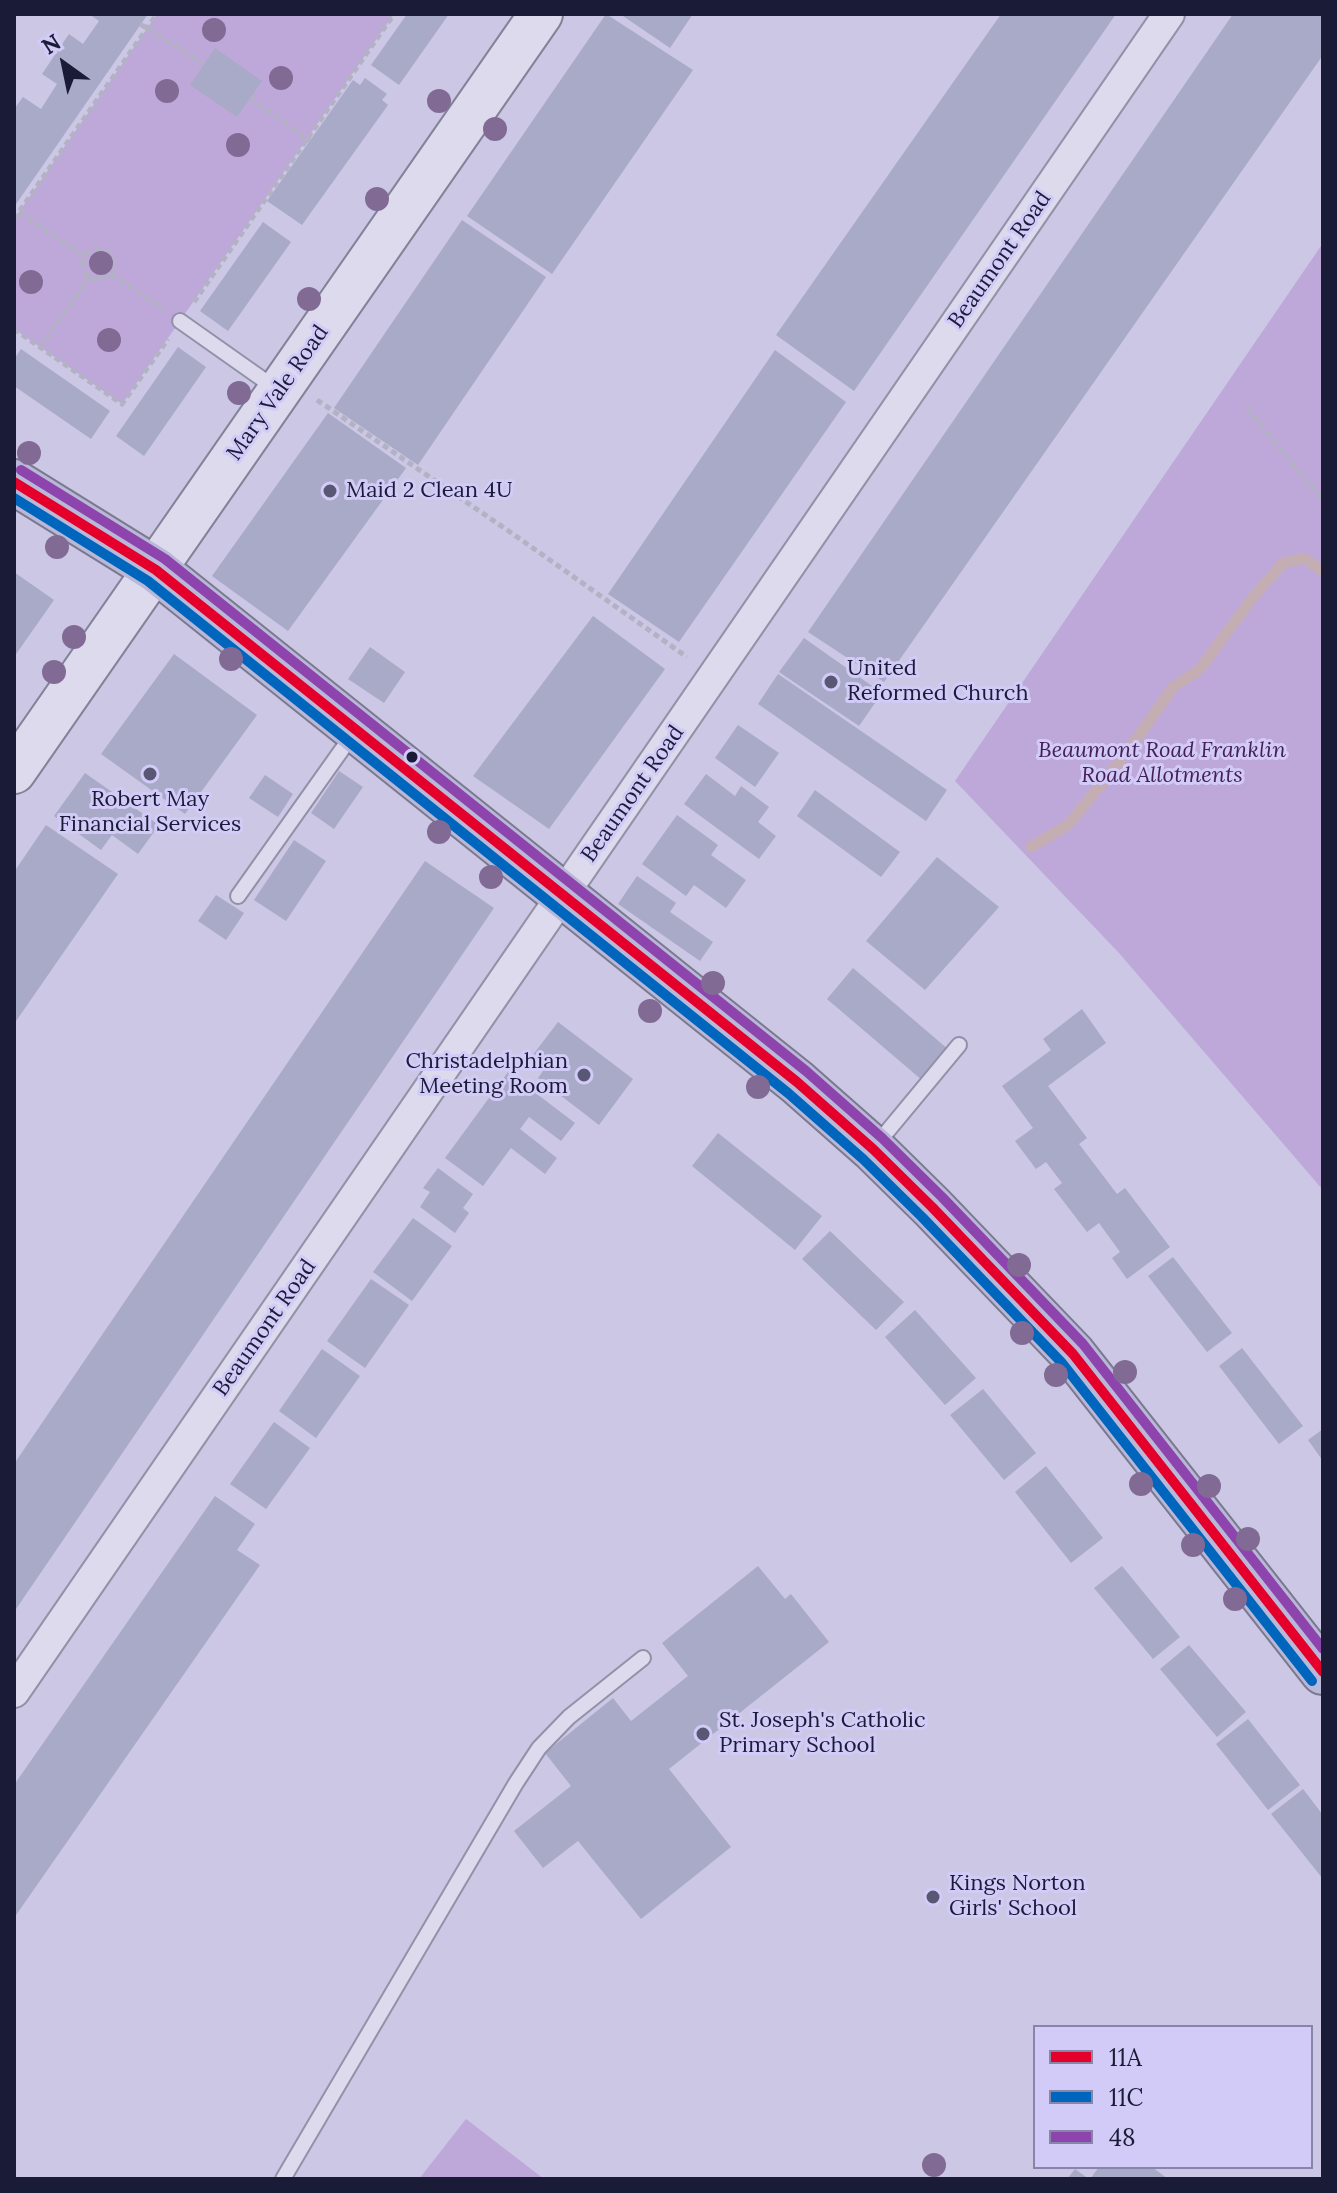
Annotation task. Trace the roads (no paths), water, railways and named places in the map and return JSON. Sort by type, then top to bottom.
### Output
[{"type":"highway","points":[[14,482],[156,570],[797,1082],[873,1149],[1073,1354],[1323,1672]]},
{"type":"street","name":"Beaumont Road","points":[[14,1692],[1169,14]]},
{"type":"street","name":"Mary Vale Road","points":[[14,772],[156,570],[532,17]]},
{"type":"lane","points":[[180,321],[282,386]]},
{"type":"lane","points":[[238,896],[355,731]]},
{"type":"lane","points":[[873,1149],[959,1045]]},
{"type":"lane","points":[[283,2179],[539,1748],[569,1717],[643,1658]]},
{"type":"waterway","points":[[1031,847],[1069,824],[1128,751],[1173,687],[1199,670],[1253,597],[1283,563],[1304,558],[1323,571]]},
{"type":"place","name":"Maid 2 Clean 4U","points":[[330,491]]},
{"type":"place","name":"United Reformed Church","points":[[831,682]]},
{"type":"place","name":"Robert May Financial Services","points":[[150,774]]},
{"type":"place","name":"Christadelphian Meeting Room","points":[[584,1075]]},
{"type":"place","name":"St. Joseph's Catholic Primary School","points":[[703,1734]]},
{"type":"place","name":"Kings Norton Girls' School","points":[[933,1897]]},
{"type":"park label","name":"Beaumont Road Franklin Road Allotments","points":[[1162,764]]}]
